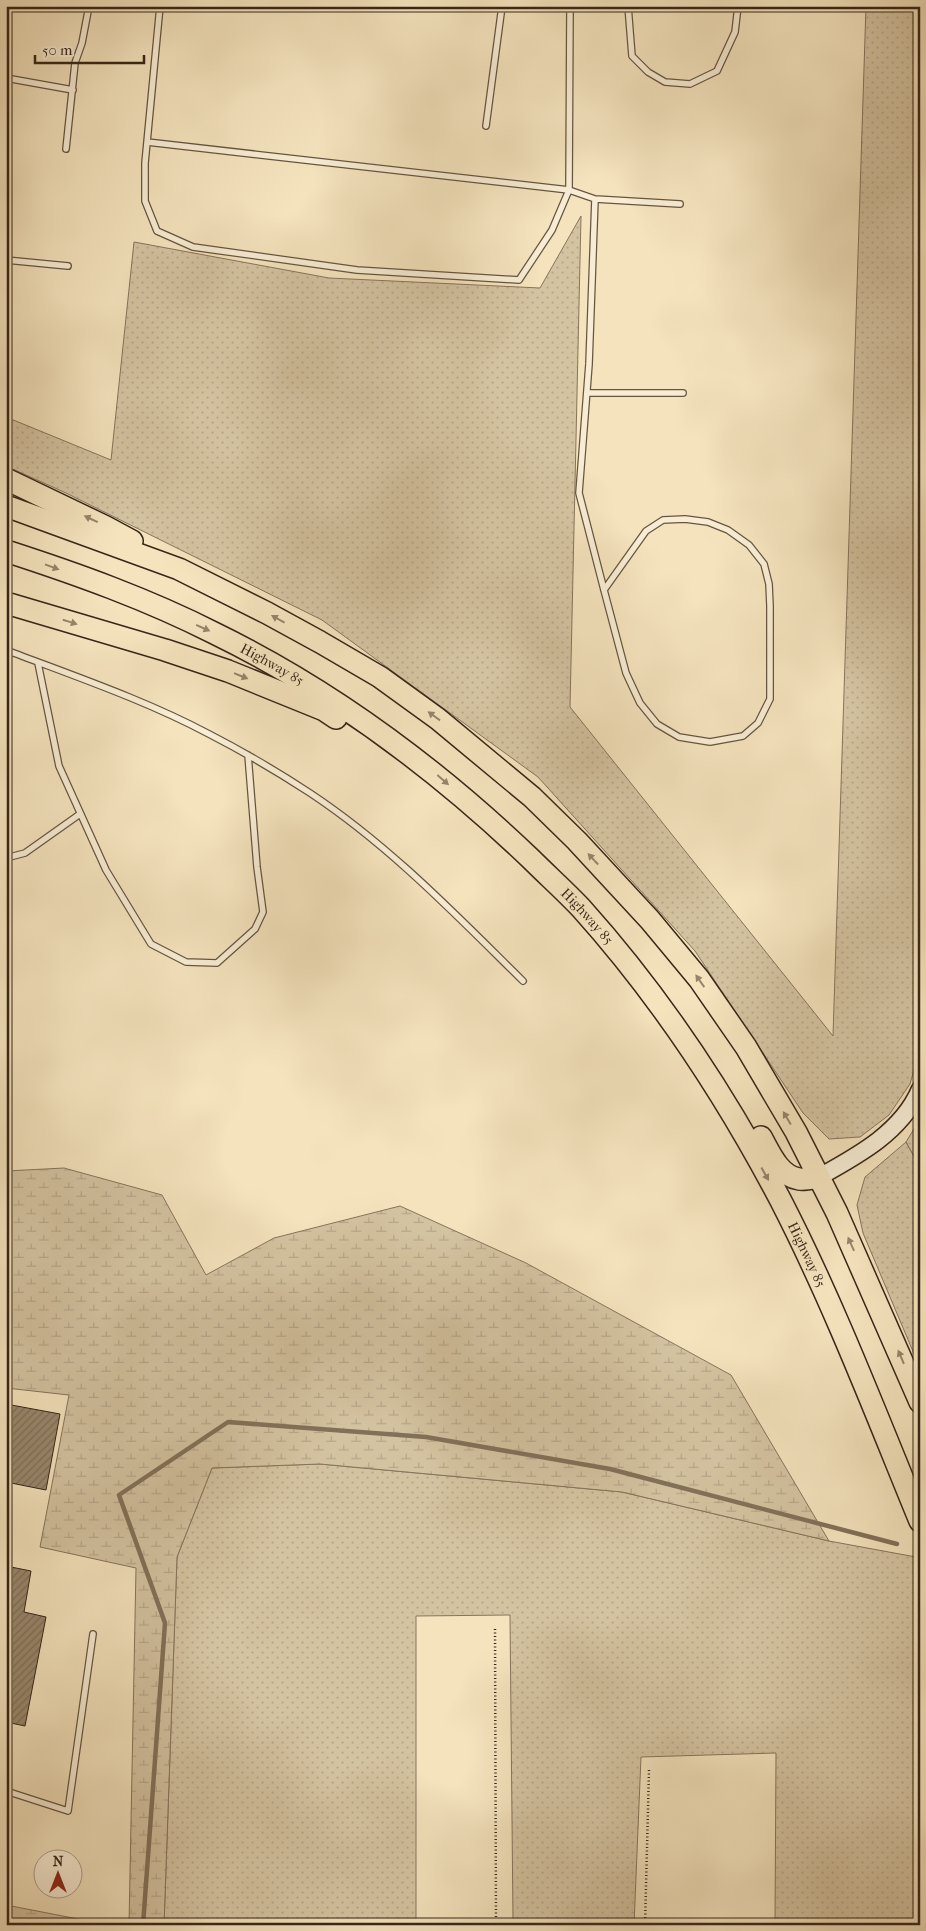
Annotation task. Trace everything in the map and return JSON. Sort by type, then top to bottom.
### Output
[{"type":"highway","points":[[6,479],[106,527],[179,569],[267,613],[380,677],[438,719],[532,797],[577,841],[650,920],[699,979],[746,1047],[796,1132],[837,1213],[920,1402]]},
{"type":"highway","points":[[6,506],[179,569]]},
{"type":"highway","name":"Highway 85","points":[[6,551],[120,591],[213,632],[285,671],[345,709],[425,765],[504,833],[579,906],[647,988],[698,1058],[781,1201],[844,1339],[920,1521]]},
{"type":"highway","points":[[6,603],[156,647],[228,671],[324,710],[384,749],[425,765]]},
{"type":"highway","points":[[631,969],[665,992],[703,1042],[783,1171],[791,1177],[801,1180],[818,1176]]},
{"type":"street","points":[[818,1176],[857,1156],[882,1137],[904,1116],[920,1089]]},
{"type":"lane","points":[[66,149],[75,63],[82,43],[89,6]]},
{"type":"lane","points":[[160,6],[145,163],[145,200],[157,231],[193,247],[357,270],[519,280],[552,230],[569,190],[570,6]]},
{"type":"lane","points":[[486,126],[502,6]]},
{"type":"lane","points":[[628,6],[632,56],[648,72],[665,82],[690,84],[717,71],[735,32],[738,6]]},
{"type":"lane","points":[[6,78],[72,90]]},
{"type":"lane","points":[[148,142],[569,190],[595,199],[680,204]]},
{"type":"lane","points":[[595,199],[589,364],[579,494],[604,590],[626,673],[640,703],[657,724],[679,737],[710,742],[743,736],[758,723],[770,700],[770,599],[769,584],[764,564],[749,545],[728,530],[708,522],[685,519],[663,520],[646,531],[604,590]]},
{"type":"lane","points":[[6,260],[68,266]]},
{"type":"lane","points":[[587,393],[683,393]]},
{"type":"lane","points":[[6,650],[119,693],[208,733],[312,794],[412,872],[523,981]]},
{"type":"lane","points":[[38,663],[59,766],[106,870],[151,944],[186,962],[217,963],[255,929],[263,912],[257,867],[248,755]]},
{"type":"lane","points":[[6,858],[25,853],[80,814]]},
{"type":"lane","points":[[6,1791],[68,1811],[93,1634]]},
{"type":"path","points":[[495,1629],[496,1925]]},
{"type":"path","points":[[645,1925],[649,1770]]},
{"type":"green space","points":[[866,6],[920,6],[920,1049],[910,1084],[889,1115],[860,1137],[829,1139],[803,1113],[695,951],[538,777],[322,620],[66,493],[6,466],[6,417],[111,460],[134,242],[329,278],[540,288],[581,216],[570,707],[833,1036]]},
{"type":"green space","points":[[920,1119],[920,1167],[906,1142]]},
{"type":"green space","points":[[906,1142],[920,1167],[920,1368],[863,1233],[857,1205],[865,1177]]},
{"type":"green space","points":[[64,1168],[162,1195],[206,1275],[274,1238],[400,1206],[526,1263],[731,1375],[829,1541],[622,1492],[320,1464],[212,1468],[177,1557],[164,1925],[129,1925],[136,1568],[40,1547],[69,1395],[6,1388],[6,1171]]},
{"type":"green space","points":[[320,1464],[622,1492],[829,1541],[916,1557],[920,1565],[920,1925],[775,1925],[776,1753],[641,1757],[634,1925],[517,1925],[513,1921],[510,1615],[416,1616],[416,1925],[164,1925],[177,1557],[212,1468]]},
{"type":"green space","points":[[6,1905],[109,1925],[6,1925]]},
{"type":"building","points":[[6,1404],[60,1414],[46,1490],[6,1482]]},
{"type":"building","points":[[6,1566],[31,1571],[24,1612],[46,1617],[25,1726],[6,1722]]},
{"type":"waterway","points":[[143,1925],[165,1623],[119,1495],[228,1422],[426,1437],[610,1469],[897,1544]]}]
